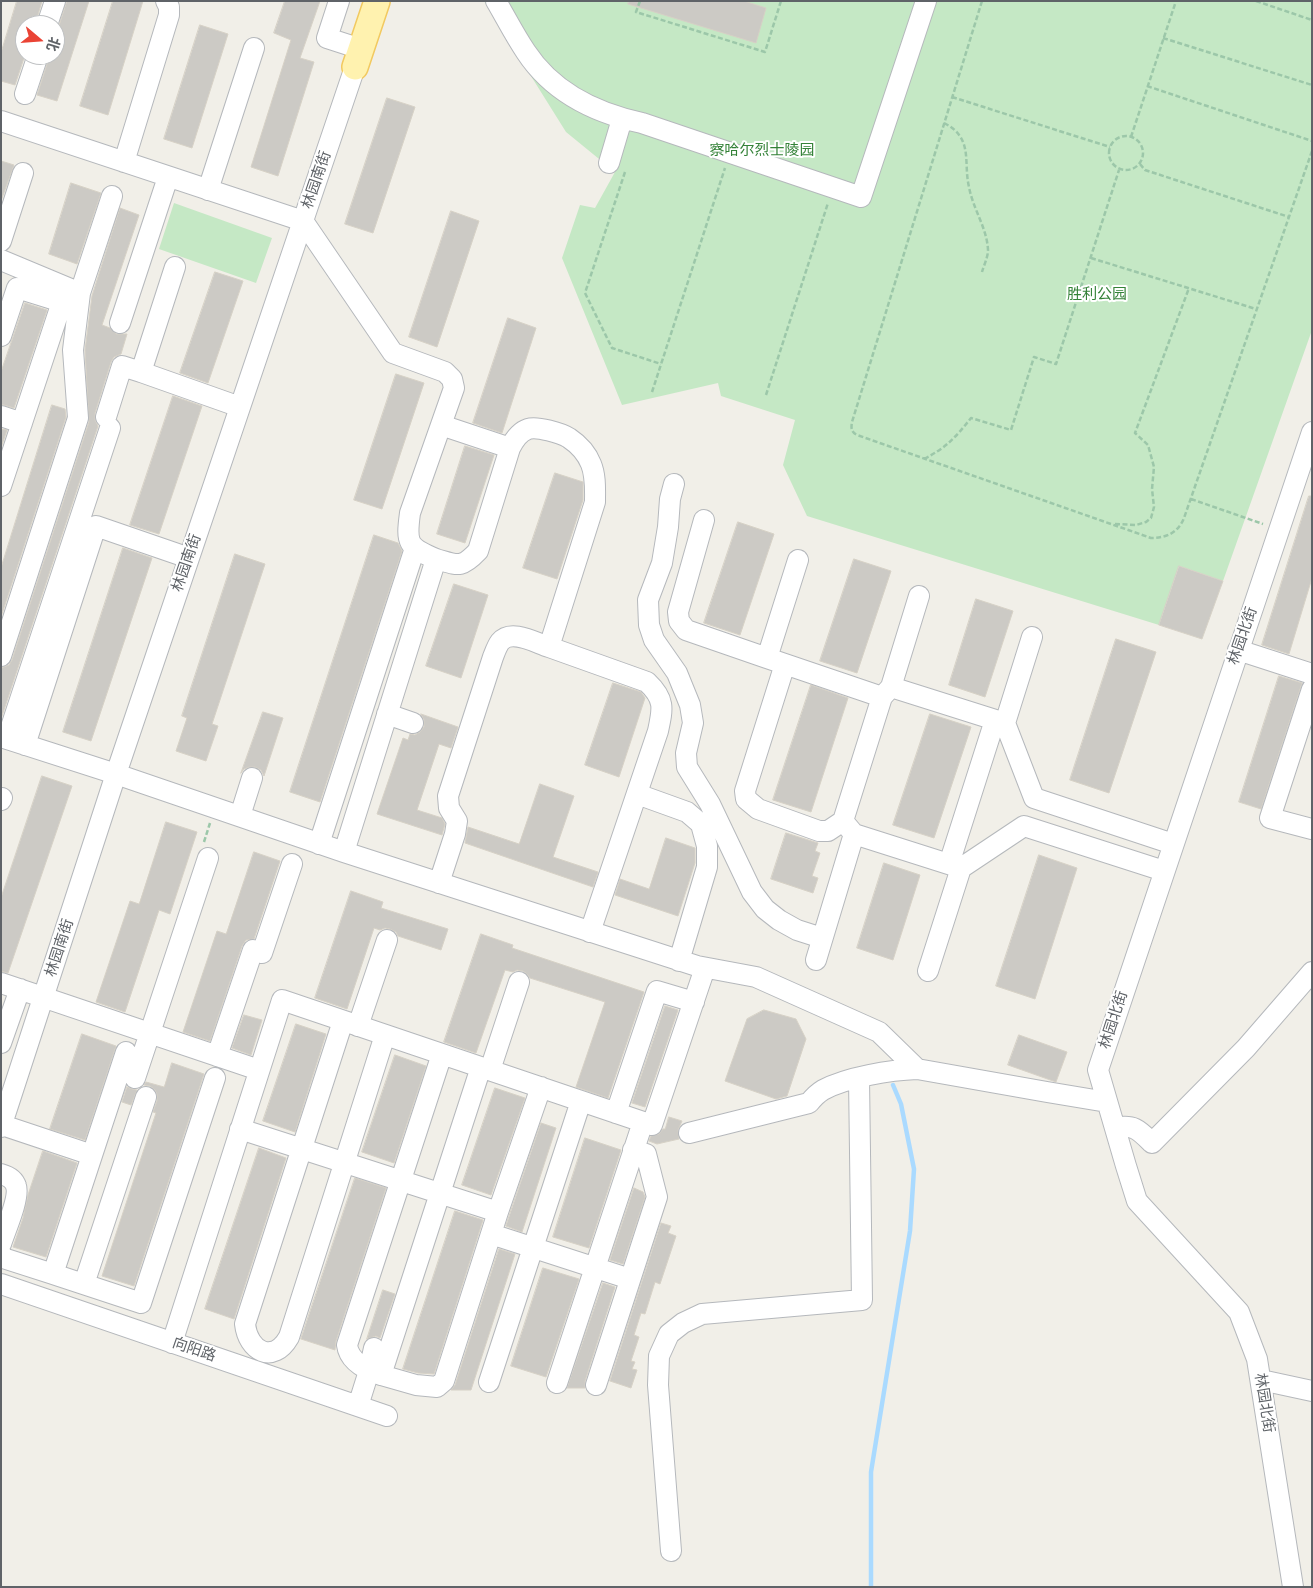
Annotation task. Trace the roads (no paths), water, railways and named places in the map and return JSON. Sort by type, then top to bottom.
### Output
[{"type":"main road","name":"林园南街","points":[[358,58],[376,1]]},
{"type":"street","points":[[50,15],[55,1]]},
{"type":"street","points":[[124,162],[169,15],[169,7],[166,1]]},
{"type":"street","points":[[340,1],[327,38],[358,58]]},
{"type":"street","points":[[496,1],[526,52],[542,72],[560,88],[594,109],[622,119],[642,123],[861,197],[926,1]]},
{"type":"street","points":[[509,24],[516,1]]},
{"type":"street","points":[[208,190],[254,48]]},
{"type":"street","name":"林园南街","points":[[2,1126],[116,774],[358,58]]},
{"type":"street","points":[[25,94],[35,65]]},
{"type":"street","points":[[608,163],[622,119]]},
{"type":"street","points":[[1,121],[303,222],[393,353],[445,372],[452,379],[454,388],[410,513],[408,532],[410,544],[420,552],[458,565],[468,562],[478,551],[510,448],[516,436],[529,429],[543,429],[569,438],[584,452],[592,466],[595,502],[548,647]]},
{"type":"street","points":[[1,241],[23,173]]},
{"type":"street","points":[[120,323],[168,176]]},
{"type":"street","points":[[1,656],[78,418],[73,350],[80,293],[112,196]]},
{"type":"street","points":[[1,260],[80,293]]},
{"type":"street","points":[[141,372],[175,267]]},
{"type":"street","points":[[1,336],[17,288],[62,302],[1,486]]},
{"type":"street","points":[[11,740],[108,422],[122,366],[240,407]]},
{"type":"street","points":[[1,416],[22,423]]},
{"type":"street","points":[[441,425],[510,448]]},
{"type":"street","name":"林园北街","points":[[1293,1587],[1261,1380],[1257,1360],[1239,1312],[1137,1201],[1098,1070],[1312,432]]},
{"type":"street","points":[[674,484],[670,499],[662,563],[648,600],[648,625],[654,640],[677,673],[690,705],[693,723],[686,753],[688,767],[716,814],[752,892],[766,909],[779,920],[797,930],[822,938]]},
{"type":"street","points":[[704,520],[678,612],[679,621],[686,630],[776,661],[1000,721]]},
{"type":"street","points":[[11,740],[96,526],[189,558]]},
{"type":"street","points":[[319,844],[414,548]]},
{"type":"street","points":[[344,852],[436,558]]},
{"type":"street","points":[[798,560],[745,791],[746,799],[758,809],[819,831],[848,827],[955,866]]},
{"type":"street","points":[[816,960],[848,827],[887,692],[919,596]]},
{"type":"street","points":[[654,640],[683,625]]},
{"type":"street","points":[[439,883],[455,834],[457,821],[449,808],[448,796],[493,657],[500,641],[510,636],[518,637],[647,682],[657,692],[662,710],[658,731],[590,932]]},
{"type":"street","points":[[928,971],[955,866],[1000,721],[1032,637]]},
{"type":"street","points":[[1238,650],[1312,674]]},
{"type":"street","points":[[1312,690],[1270,818],[1312,829]]},
{"type":"street","points":[[387,714],[413,723]]},
{"type":"street","points":[[1000,721],[1034,798],[1173,844]]},
{"type":"street","points":[[11,740],[319,844],[590,932],[706,968],[756,977],[879,1032],[917,1068]]},
{"type":"street","points":[[240,816],[252,778]]},
{"type":"street","points":[[637,794],[687,812],[701,824],[707,846],[706,867],[679,960]]},
{"type":"street","points":[[716,814],[749,802]]},
{"type":"street","points":[[955,866],[1024,826],[1164,871]]},
{"type":"street","points":[[135,1078],[208,858]]},
{"type":"street","points":[[217,1056],[252,950],[262,953],[292,864]]},
{"type":"street","points":[[386,1035],[289,1337],[284,1346],[276,1352],[263,1352],[251,1343],[246,1333],[245,1324],[301,1149],[351,1023],[387,940]]},
{"type":"street","points":[[172,1343],[282,1000],[652,1125],[706,968]]},
{"type":"street","points":[[1115,1128],[1124,1126],[1138,1129],[1152,1143],[1246,1048],[1312,972]]},
{"type":"street","points":[[358,1406],[375,1373],[519,982]]},
{"type":"street","points":[[1,1043],[10,986],[259,1070]]},
{"type":"street","points":[[616,1113],[658,991],[694,1002]]},
{"type":"street","points":[[52,1274],[126,1052]]},
{"type":"street","points":[[442,1054],[347,1345],[348,1352],[352,1358],[375,1373],[416,1386],[437,1387],[444,1381],[498,1212],[541,1087]]},
{"type":"street","points":[[689,1133],[809,1102],[821,1090],[834,1085],[896,1070],[917,1068],[1107,1102]]},
{"type":"street","points":[[1,1254],[3,1258],[142,1303],[215,1078]]},
{"type":"street","points":[[671,1551],[658,1385],[659,1356],[669,1334],[684,1323],[702,1314],[862,1300],[859,1078]]},
{"type":"street","points":[[84,1284],[146,1097]]},
{"type":"street","points":[[489,1382],[580,1101]]},
{"type":"street","points":[[557,1383],[643,1122]]},
{"type":"street","points":[[2,1126],[92,1155]]},
{"type":"street","points":[[240,1130],[498,1212]]},
{"type":"street","points":[[596,1385],[657,1197],[646,1154],[634,1150]]},
{"type":"street","points":[[1,1174],[10,1177],[16,1186],[16,1197],[1,1244]]},
{"type":"street","points":[[491,1234],[630,1279]]},
{"type":"street","name":"向阳路","points":[[1,1284],[387,1416]]},
{"type":"street","points":[[374,1348],[375,1373]]},
{"type":"street","points":[[257,1372],[263,1352]]},
{"type":"street","points":[[1261,1380],[1312,1391]]},
{"type":"waterway","points":[[871,1587],[871,1472],[910,1231],[914,1169],[901,1104],[893,1085]]},
{"type":"park label","name":"察哈尔烈士陵园","points":[[762,151]]},
{"type":"park label","name":"胜利公园","points":[[1097,295]]}]
